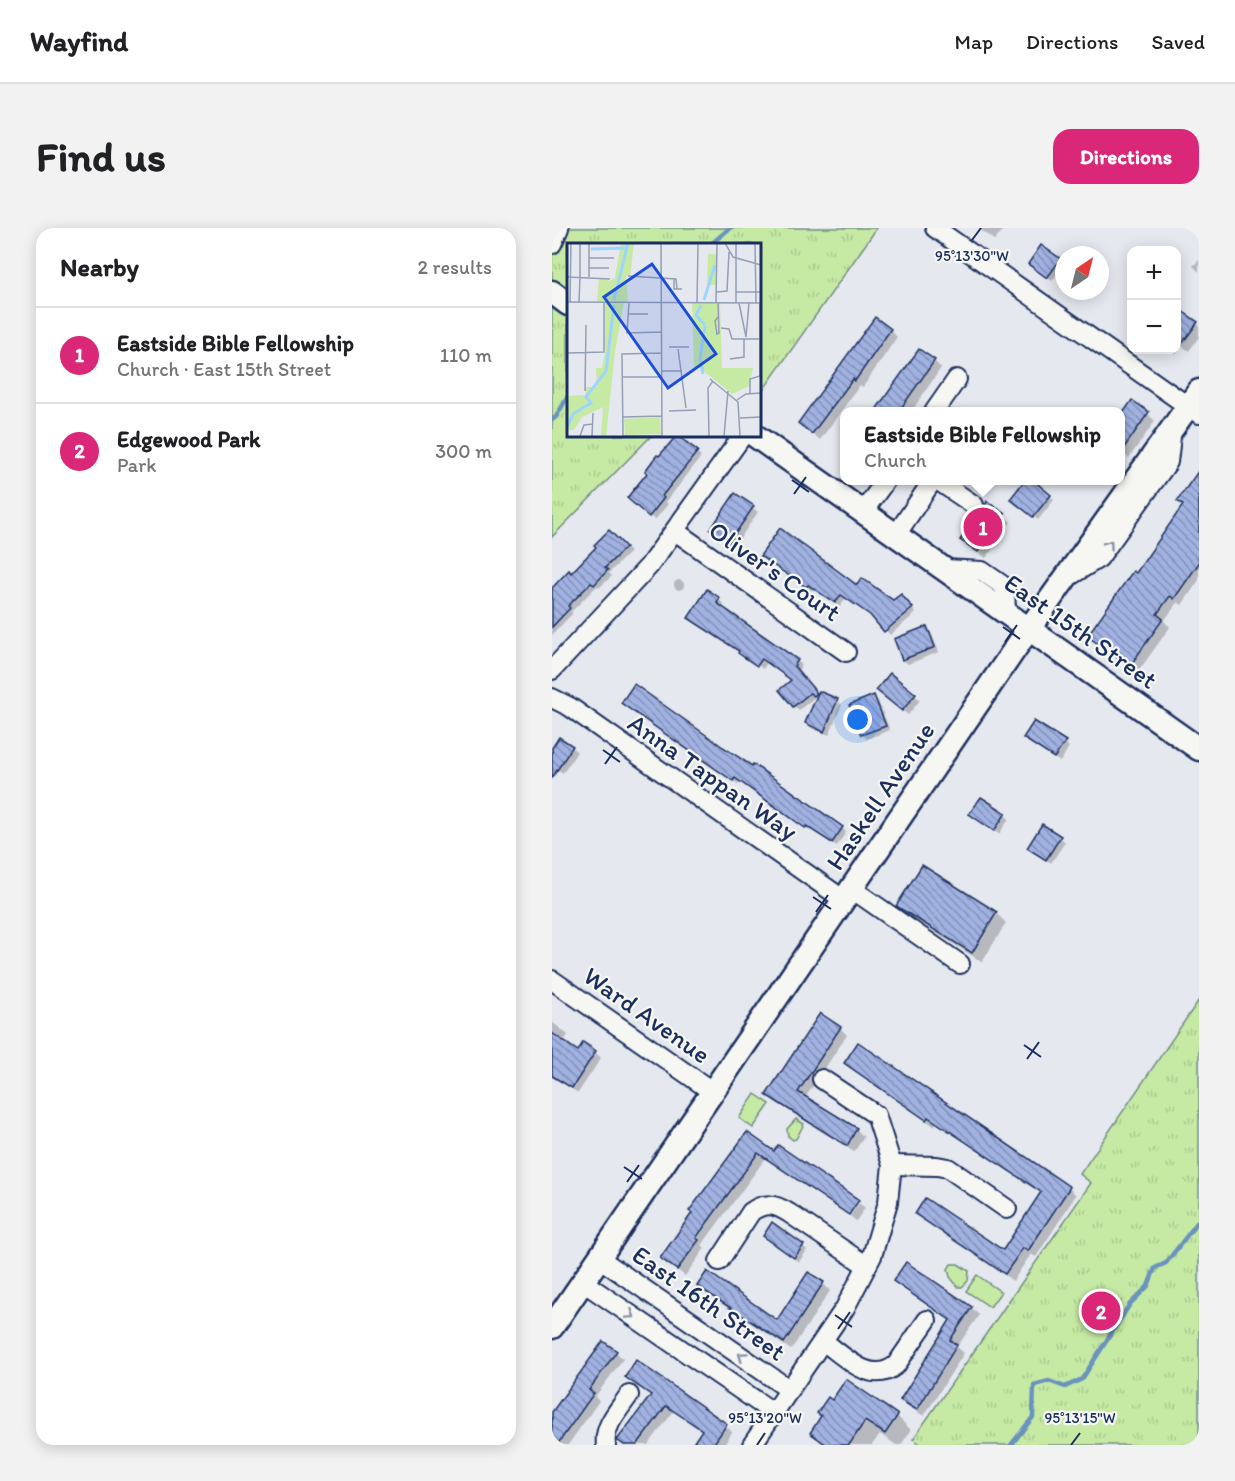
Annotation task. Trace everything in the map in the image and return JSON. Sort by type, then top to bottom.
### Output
[{"type":"main road","points":[[552,292],[567,303]]},
{"type":"main road","name":"Haskell Avenue","points":[[552,1327],[559,1303],[583,1282],[1029,629],[1172,428],[1195,403]]},
{"type":"main road","name":"East 15th Street","points":[[755,436],[1199,749]]},
{"type":"street","points":[[552,244],[559,228]]},
{"type":"street","points":[[935,228],[1195,403]]},
{"type":"street","points":[[937,407],[957,379]]},
{"type":"street","points":[[552,670],[649,566],[742,436]]},
{"type":"street","points":[[864,512],[883,485]]},
{"type":"street","points":[[896,535],[931,485]]},
{"type":"street","points":[[943,485],[974,505]]},
{"type":"street","name":"Oliver's Court","points":[[675,531],[846,652]]},
{"type":"street","name":"Anna Tappan Way","points":[[552,698],[570,707],[848,894],[960,964]]},
{"type":"street","name":"Ward Avenue","points":[[552,980],[713,1092]]},
{"type":"street","points":[[759,1442],[774,1413],[845,1308],[867,1266],[888,1202],[892,1165],[876,1115],[822,1079]]},
{"type":"street","points":[[892,1165],[948,1168],[1007,1209]]},
{"type":"street","points":[[719,1261],[751,1212],[769,1204],[789,1212],[867,1266]]},
{"type":"street","name":"East 16th Street","points":[[599,1258],[790,1390]]},
{"type":"street","name":"East 16th Street","points":[[583,1282],[774,1413]]},
{"type":"street","points":[[823,1341],[865,1371],[881,1373],[896,1365],[927,1320]]},
{"type":"street","points":[[606,1445],[607,1427],[629,1395]]},
{"type":"green space","points":[[552,228],[877,228],[760,395],[760,243],[567,243],[567,291],[552,280]]},
{"type":"green space","points":[[552,304],[567,314],[567,436],[651,436],[552,537]]},
{"type":"green space","points":[[1199,1000],[1199,1445],[922,1445],[913,1439],[1091,1183],[1080,1174]]},
{"type":"green space","points":[[755,1094],[770,1104],[753,1128],[739,1118]]},
{"type":"green space","points":[[796,1119],[804,1124],[796,1139],[793,1140],[788,1136],[787,1129]]},
{"type":"green space","points":[[951,1264],[958,1264],[969,1271],[968,1281],[962,1287],[958,1287],[950,1277],[948,1269]]},
{"type":"green space","points":[[977,1275],[1001,1292],[990,1307],[966,1291]]},
{"type":"building","points":[[1041,245],[1055,255],[1055,267],[1047,278],[1028,264]]},
{"type":"building","points":[[1181,310],[1198,322],[1181,345]]},
{"type":"building","points":[[875,317],[891,329],[855,381],[853,379],[812,434],[798,423]]},
{"type":"building","points":[[919,349],[935,360],[902,407],[878,407]]},
{"type":"building","points":[[1132,400],[1149,412],[1125,446],[1125,410]]},
{"type":"building","points":[[676,436],[698,451],[662,496],[664,498],[649,517],[627,498],[647,473],[645,471],[657,455],[659,456]]},
{"type":"building","points":[[1199,470],[1199,563],[1174,599],[1170,596],[1157,614],[1163,619],[1130,666],[1087,636],[1133,571],[1136,573],[1183,505],[1177,501]]},
{"type":"building","points":[[1021,485],[1039,485],[1051,495],[1033,517],[1010,499]]},
{"type":"building","points":[[735,493],[754,506],[729,543],[710,530]]},
{"type":"building","points":[[987,501],[1005,513],[978,552],[960,540],[977,516],[983,512]]},
{"type":"building","points":[[780,528],[857,585],[862,578],[893,600],[901,594],[913,608],[884,632],[870,615],[841,595],[835,603],[808,585],[806,587],[760,556]]},
{"type":"building","points":[[609,530],[626,547],[605,568],[608,570],[594,585],[591,583],[568,606],[570,608],[552,627],[552,588],[569,570],[571,573]]},
{"type":"building","points":[[707,589],[720,598],[717,603],[798,660],[794,666],[817,693],[814,696],[810,693],[793,707],[779,690],[791,680],[762,659],[757,666],[738,653],[739,651],[688,618]]},
{"type":"building","points":[[927,626],[935,647],[902,660],[894,639]]},
{"type":"building","points":[[890,673],[916,694],[902,711],[876,690]]},
{"type":"building","points":[[634,684],[843,827],[832,843],[806,826],[805,828],[735,778],[733,781],[621,703]]},
{"type":"building","points":[[819,691],[838,699],[824,732],[805,723]]},
{"type":"building","points":[[874,695],[886,726],[861,735],[849,705]]},
{"type":"building","points":[[1034,721],[1066,741],[1054,758],[1023,738]]},
{"type":"building","points":[[559,737],[573,746],[552,778],[552,748]]},
{"type":"building","points":[[981,797],[1006,813],[994,831],[969,814]]},
{"type":"building","points":[[1042,824],[1061,836],[1046,860],[1027,848]]},
{"type":"building","points":[[922,865],[997,912],[972,953],[896,906]]},
{"type":"building","points":[[820,1013],[841,1027],[798,1092],[857,1128],[847,1146],[766,1095]]},
{"type":"building","points":[[552,1033],[578,1051],[583,1042],[596,1051],[572,1088],[552,1076]]},
{"type":"building","points":[[858,1042],[1070,1187],[1028,1251],[1023,1248],[1005,1274],[915,1214],[925,1198],[1003,1250],[1041,1192],[928,1117],[926,1120],[844,1063]]},
{"type":"building","points":[[747,1132],[774,1151],[778,1145],[859,1200],[849,1215],[758,1153],[696,1238],[699,1240],[677,1270],[660,1258],[692,1213],[689,1211]]},
{"type":"building","points":[[772,1222],[804,1245],[794,1258],[763,1236]]},
{"type":"building","points":[[906,1262],[972,1307],[950,1340],[957,1345],[917,1410],[900,1400],[950,1320],[893,1281]]},
{"type":"building","points":[[707,1271],[777,1320],[808,1272],[824,1282],[784,1343],[697,1286]]},
{"type":"building","points":[[603,1341],[617,1351],[589,1390],[594,1393],[557,1445],[552,1445],[552,1412]]},
{"type":"building","points":[[636,1360],[727,1424],[713,1445],[692,1445],[702,1430],[666,1406],[637,1445],[624,1445],[617,1440],[651,1395],[625,1377]]},
{"type":"building","points":[[846,1379],[898,1415],[885,1434],[865,1421],[849,1445],[827,1445],[810,1433],[821,1416],[817,1413],[828,1397],[832,1400]]},
{"type":"waterway","points":[[712,243],[730,228]]},
{"type":"waterway","points":[[552,420],[567,398]]},
{"type":"waterway","points":[[1011,1445],[1033,1417],[1034,1385],[1049,1381],[1065,1387],[1082,1379],[1130,1304],[1148,1286],[1155,1268],[1166,1263],[1199,1220]]},
{"type":"place","name":"Eastside Bible Fellowship","points":[[983,527]]},
{"type":"place","name":"Edgewood Park","points":[[1101,1311]]}]
